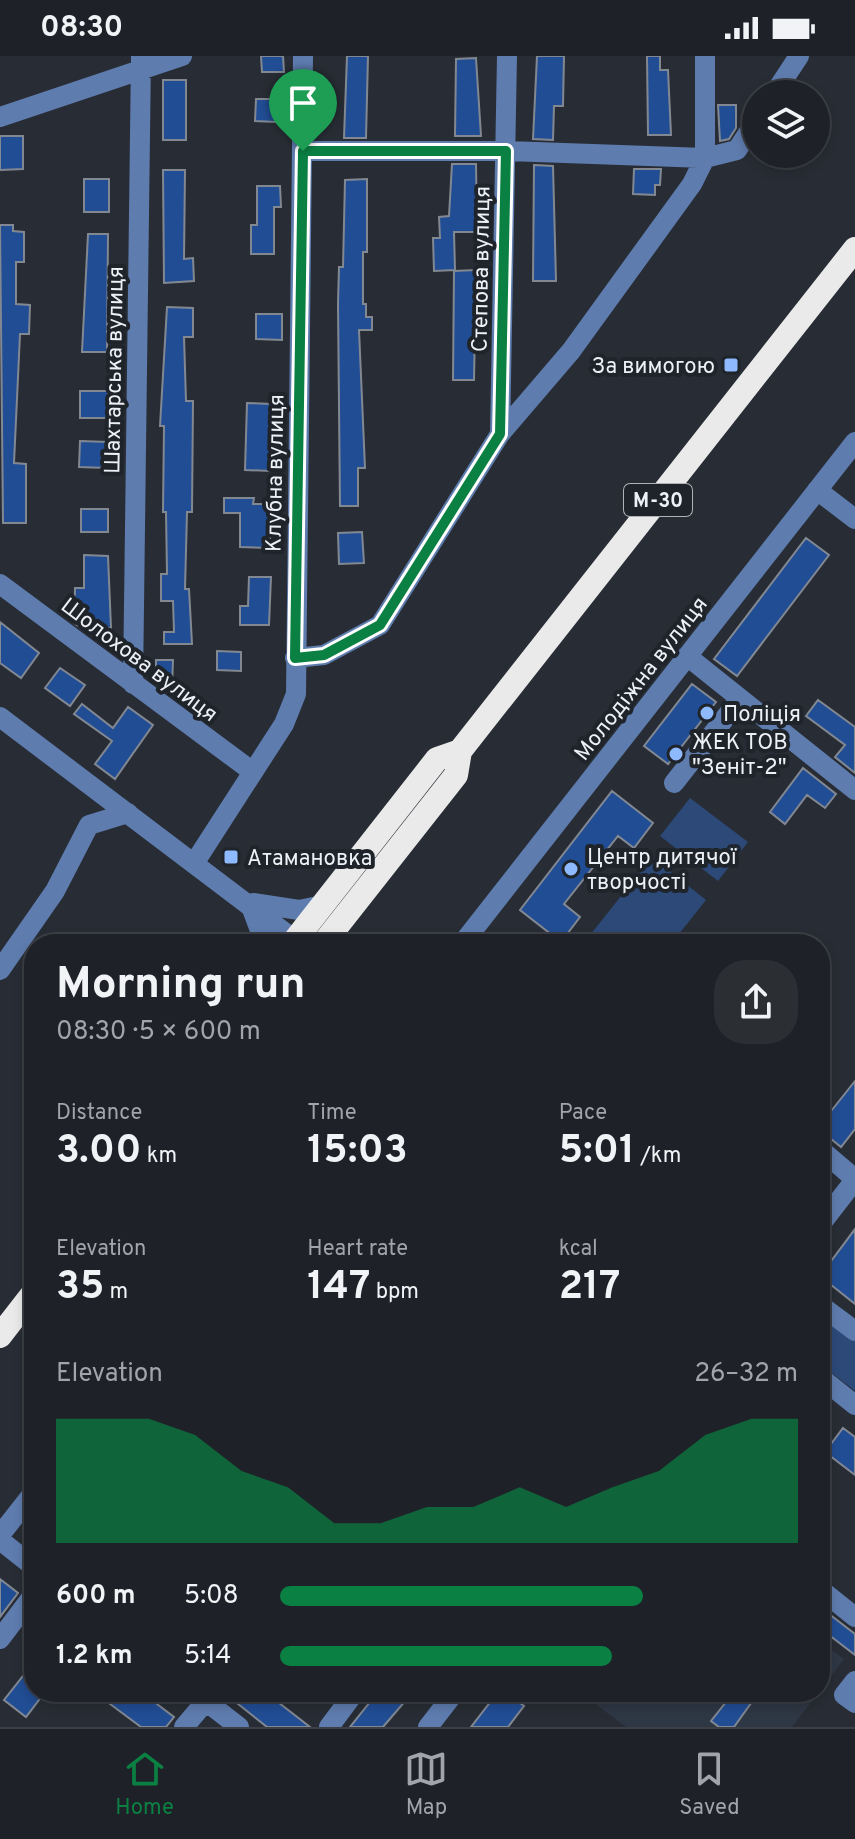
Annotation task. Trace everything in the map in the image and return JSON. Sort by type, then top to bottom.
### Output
[{"type":"highway","name":"М-30","points":[[308,934],[326,921],[437,759],[460,751],[855,249]]},
{"type":"highway","points":[[0,1336],[24,1305]]},
{"type":"street","points":[[0,117],[141,62],[182,56]]},
{"type":"street","name":"Клубна вулиця","points":[[195,862],[284,724],[296,694],[303,56]]},
{"type":"street","name":"Степова вулиця","points":[[500,434],[507,56]]},
{"type":"street","points":[[295,658],[324,655],[380,625],[500,434],[571,351],[692,184],[705,158],[705,56]]},
{"type":"street","points":[[783,80],[799,56]]},
{"type":"street","name":"Шахтарська вулиця","points":[[133,684],[141,62]]},
{"type":"street","points":[[303,151],[506,151],[705,158],[737,150],[742,142]]},
{"type":"street","name":"Молодіжна вулиця","points":[[470,934],[855,442]]},
{"type":"street","points":[[817,490],[855,519]]},
{"type":"street","name":"Шолохова вулиця","points":[[0,584],[253,772]]},
{"type":"street","points":[[687,656],[855,790]]},
{"type":"street","points":[[674,783],[740,699]]},
{"type":"street","points":[[0,717],[249,902],[286,934]]},
{"type":"street","points":[[25,934],[55,891],[89,825],[128,813]]},
{"type":"street","points":[[249,902],[299,910],[326,921]]},
{"type":"street","points":[[249,902],[261,934]]},
{"type":"street","points":[[0,970],[24,936]]},
{"type":"street","points":[[830,1158],[855,1180],[830,1212]]},
{"type":"street","points":[[830,1312],[855,1331]]},
{"type":"street","points":[[830,1385],[855,1405]]},
{"type":"street","points":[[24,1506],[0,1538],[24,1558]]},
{"type":"street","points":[[830,1597],[855,1617]]},
{"type":"street","points":[[0,1639],[24,1607]]},
{"type":"street","points":[[855,1681],[844,1695],[855,1703]]},
{"type":"street","points":[[184,1727],[197,1702]]},
{"type":"street","points":[[208,1702],[239,1727]]},
{"type":"street","points":[[329,1727],[348,1702]]},
{"type":"street","points":[[428,1727],[447,1702]]},
{"type":"shaded area","points":[[690,798],[748,842],[718,881],[660,836]]},
{"type":"shaded area","points":[[652,857],[706,900],[679,934],[591,934]]},
{"type":"shaded area","points":[[830,1322],[855,1341],[855,1391],[830,1372]]},
{"type":"shaded area","points":[[830,1648],[844,1659],[830,1678]]},
{"type":"shaded area","points":[[811,1702],[792,1727],[626,1727],[594,1703]]},
{"type":"building","points":[[261,56],[283,56],[284,72],[262,72]]},
{"type":"building","points":[[347,56],[368,56],[366,138],[344,138]]},
{"type":"building","points":[[537,56],[564,56],[563,106],[554,106],[553,140],[533,139]]},
{"type":"building","points":[[647,56],[660,56],[660,70],[668,70],[671,135],[648,135]]},
{"type":"building","points":[[476,58],[481,136],[455,136],[456,59]]},
{"type":"building","points":[[163,80],[186,80],[186,140],[163,140]]},
{"type":"building","points":[[256,99],[277,99],[276,122],[255,121]]},
{"type":"building","points":[[718,105],[736,105],[736,128],[729,139],[720,141]]},
{"type":"building","points":[[0,136],[23,136],[23,169],[0,170]]},
{"type":"building","points":[[452,164],[476,164],[477,232],[454,232],[455,270],[434,271],[433,238],[440,238],[439,217],[449,216]]},
{"type":"building","points":[[534,165],[553,166],[556,281],[533,281]]},
{"type":"building","points":[[634,169],[661,169],[660,185],[655,185],[655,195],[633,194]]},
{"type":"building","points":[[163,170],[185,170],[184,259],[193,258],[194,281],[164,283]]},
{"type":"building","points":[[84,179],[109,179],[109,212],[84,212]]},
{"type":"building","points":[[367,179],[363,304],[366,304],[366,317],[372,317],[372,330],[359,330],[365,468],[358,468],[358,506],[340,506],[338,304],[339,267],[343,267],[345,180]]},
{"type":"building","points":[[257,186],[280,186],[281,207],[274,207],[274,254],[251,254],[251,225],[257,225]]},
{"type":"building","points":[[0,225],[13,225],[13,231],[24,232],[24,262],[16,262],[16,304],[30,305],[29,334],[20,334],[14,463],[26,464],[26,523],[3,523]]},
{"type":"building","points":[[88,234],[108,234],[107,352],[82,352]]},
{"type":"building","points":[[476,270],[474,380],[453,380],[454,271]]},
{"type":"building","points":[[167,307],[193,308],[193,337],[184,337],[186,401],[193,401],[192,512],[187,512],[185,589],[189,589],[192,644],[164,644],[164,632],[174,632],[173,601],[161,601],[161,574],[167,574],[166,512],[163,512],[164,426],[160,426]]},
{"type":"building","points":[[256,314],[282,314],[282,340],[256,339]]},
{"type":"building","points":[[80,391],[108,391],[108,418],[80,418]]},
{"type":"building","points":[[247,403],[272,404],[270,471],[245,470]]},
{"type":"building","points":[[80,441],[108,442],[107,468],[79,467]]},
{"type":"building","points":[[224,498],[254,498],[253,504],[270,504],[270,548],[240,547],[240,513],[224,513]]},
{"type":"building","points":[[81,509],[108,509],[108,532],[81,532]]},
{"type":"building","points":[[362,532],[364,563],[339,564],[338,533]]},
{"type":"building","points":[[806,538],[829,555],[737,676],[714,659]]},
{"type":"building","points":[[84,555],[108,556],[111,628],[81,628],[74,623],[75,588],[84,588]]},
{"type":"building","points":[[249,577],[271,577],[269,625],[240,625],[240,606],[248,606]]},
{"type":"building","points":[[0,622],[39,653],[21,678],[0,663]]},
{"type":"building","points":[[217,651],[241,652],[241,671],[217,670]]},
{"type":"building","points":[[156,660],[173,660],[172,688],[156,684]]},
{"type":"building","points":[[60,668],[85,685],[70,706],[45,688]]},
{"type":"building","points":[[692,684],[716,702],[668,764],[644,746]]},
{"type":"building","points":[[818,700],[855,727],[855,773],[835,757],[845,745],[806,716]]},
{"type":"building","points":[[82,704],[113,728],[128,707],[153,725],[115,779],[95,764],[112,741],[74,714]]},
{"type":"building","points":[[803,768],[836,794],[825,808],[807,795],[785,824],[770,812]]},
{"type":"building","name":"Центр дитячої творчості","points":[[612,791],[653,823],[634,848],[618,836],[564,904],[580,917],[567,934],[551,934],[520,910]]},
{"type":"building","points":[[855,1081],[855,1129],[841,1147],[830,1138],[830,1112]]},
{"type":"building","points":[[855,1229],[855,1304],[830,1284],[830,1263]]},
{"type":"building","points":[[843,1428],[855,1437],[855,1475],[830,1456],[830,1445]]},
{"type":"building","points":[[0,1579],[18,1593],[0,1617]]},
{"type":"building","points":[[830,1615],[855,1634],[855,1655],[830,1636]]},
{"type":"building","points":[[24,1675],[24,1702],[37,1702],[26,1717],[4,1700]]},
{"type":"building","points":[[107,1702],[154,1702],[174,1717],[166,1727],[141,1727]]},
{"type":"building","points":[[236,1702],[278,1702],[310,1727],[267,1727]]},
{"type":"building","points":[[370,1702],[404,1702],[383,1727],[350,1727]]},
{"type":"building","points":[[490,1702],[519,1702],[524,1706],[508,1727],[471,1727]]},
{"type":"building","points":[[726,1702],[752,1702],[734,1727],[719,1727],[711,1721]]},
{"type":"place","name":"За вимогою","points":[[731,365]]},
{"type":"place","name":"Поліція","points":[[707,713]]},
{"type":"place","name":"ЖЕК ТОВ \"Зеніт-2\"","points":[[676,754]]},
{"type":"place","name":"Атамановка","points":[[231,857]]},
{"type":"place","name":"Центр дитячої творчості","points":[[571,869]]},
{"type":"route","points":[[303,151],[506,151],[500,434],[380,625],[324,655],[295,658],[300,354],[303,151]]}]
